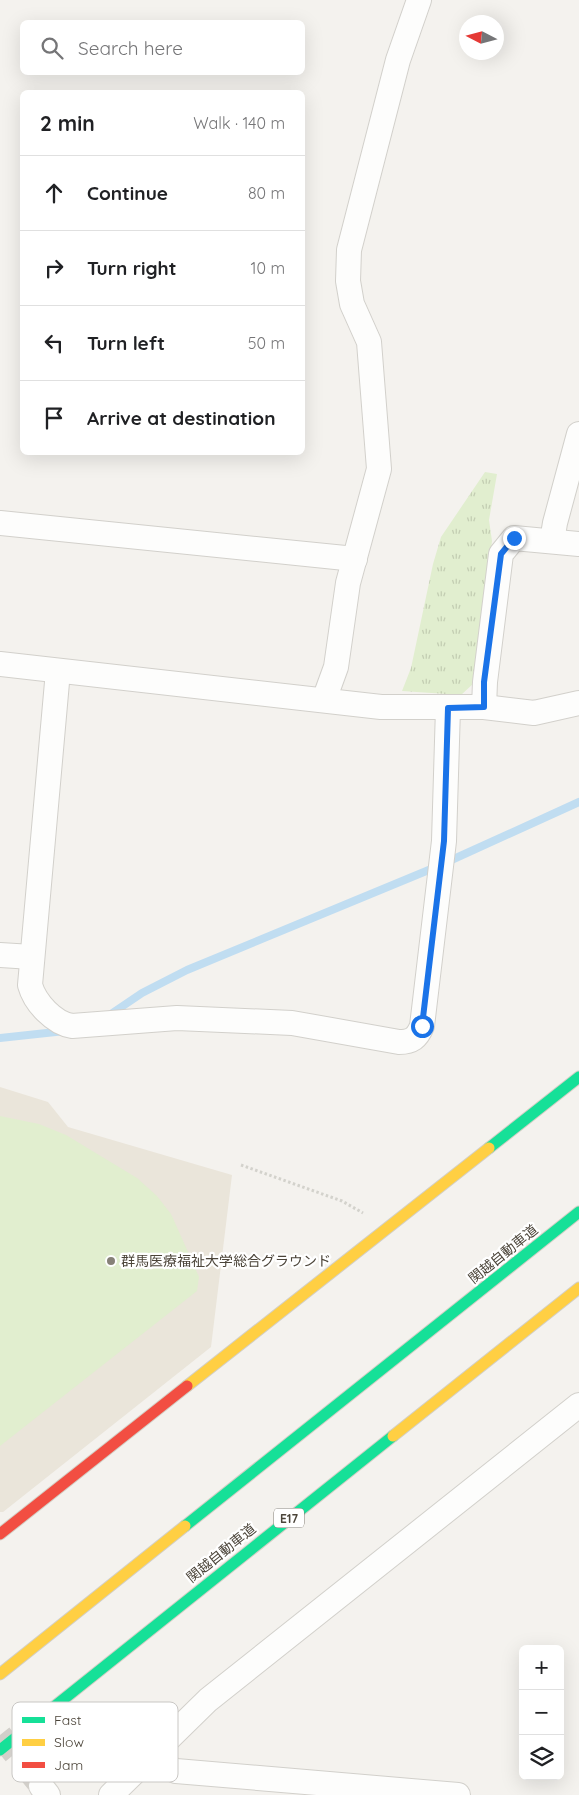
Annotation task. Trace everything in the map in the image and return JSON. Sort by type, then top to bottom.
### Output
[{"type":"main road","points":[[0,1534],[579,1077]]},
{"type":"main road","name":"関越自動車道","points":[[0,1674],[579,1212]]},
{"type":"main road","name":"関越自動車道","points":[[60,1702],[579,1288]]},
{"type":"main road","name":"関越自動車道","points":[[0,1750],[12,1740]]},
{"type":"street","points":[[324,700],[336,667],[348,583],[379,470],[369,342],[352,304],[348,281],[349,250],[398,60],[418,0]]},
{"type":"street","points":[[552,541],[579,434]]},
{"type":"street","points":[[0,523],[355,559]]},
{"type":"street","points":[[484,707],[484,682],[501,554],[514,538],[579,544]]},
{"type":"street","points":[[0,664],[381,707],[484,707],[534,713],[579,702]]},
{"type":"street","points":[[58,671],[30,985],[34,997],[56,1021],[72,1026],[150,1018],[187,1018],[292,1023],[399,1042],[414,1039],[422,1026],[442,861],[448,708]]},
{"type":"street","points":[[0,955],[32,957]]},
{"type":"street","points":[[178,1730],[208,1700],[579,1405]]},
{"type":"street","points":[[178,1771],[458,1795]]},
{"type":"street","points":[[111,1795],[125,1782]]},
{"type":"path","points":[[240,1165],[342,1201],[363,1214],[382,1232]]},
{"type":"shaded area","name":"群馬医療福祉大学総合グラウンド","points":[[0,1087],[48,1102],[68,1127],[232,1175],[211,1347],[3,1512],[0,1512]]},
{"type":"green space","points":[[485,472],[497,474],[489,520],[492,541],[474,683],[461,695],[402,691],[411,668],[433,564],[441,537]]},
{"type":"green space","name":"群馬医療福祉大学総合グラウンド","points":[[0,1116],[39,1124],[66,1135],[137,1178],[157,1196],[171,1214],[199,1277],[197,1291],[0,1446]]},
{"type":"waterway","points":[[447,862],[579,802]]},
{"type":"waterway","points":[[108,1016],[142,993],[187,970],[436,867]]},
{"type":"waterway","points":[[0,1038],[65,1031]]},
{"type":"tunnel","points":[[0,1735],[12,1750]]},
{"type":"tunnel","points":[[38,1782],[41,1786]]},
{"type":"traffic: fast","points":[[489,1148],[579,1077]]},
{"type":"traffic: fast","points":[[185,1526],[579,1212]]},
{"type":"traffic: fast","points":[[60,1702],[393,1436]]},
{"type":"traffic: fast","points":[[0,1750],[12,1740]]},
{"type":"traffic: slow","points":[[187,1386],[489,1148]]},
{"type":"traffic: slow","points":[[393,1436],[579,1288]]},
{"type":"traffic: slow","points":[[0,1674],[185,1526]]},
{"type":"traffic: jam","points":[[0,1534],[187,1386]]},
{"type":"place","name":"群馬医療福祉大学総合グラウンド","points":[[111,1261]]},
{"type":"route","points":[[422,1026],[444,841],[448,708],[484,707],[484,682],[501,554],[514,538]]}]
